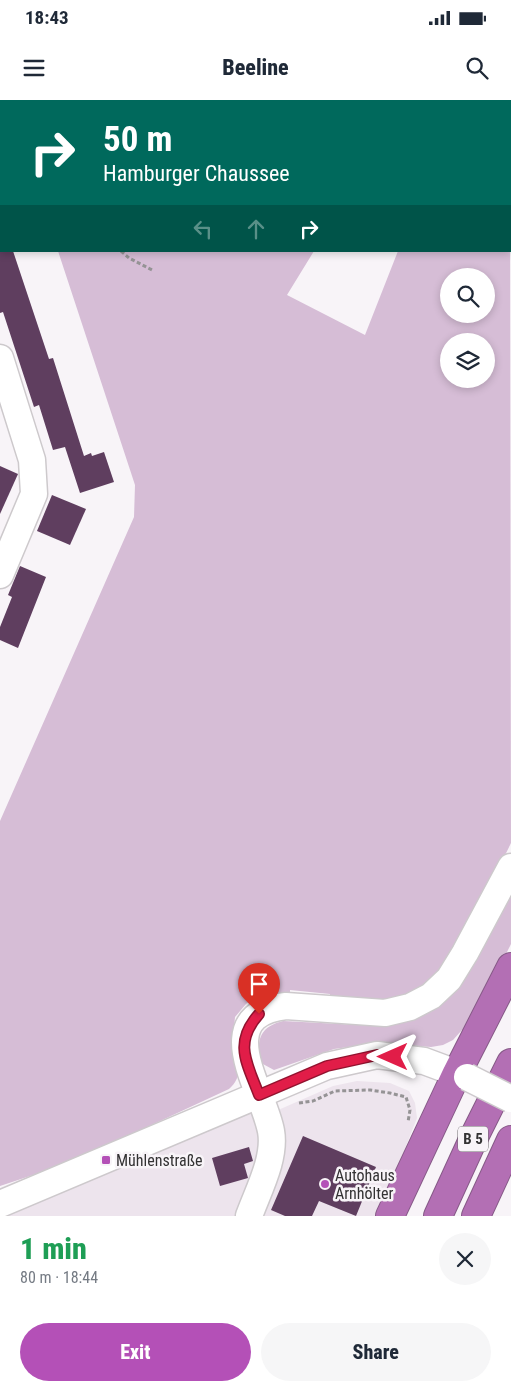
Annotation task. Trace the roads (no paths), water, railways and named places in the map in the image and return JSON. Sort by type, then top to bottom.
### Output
[{"type":"highway","points":[[390,1216],[462,1075],[511,967]]},
{"type":"highway","name":"B 5","points":[[438,1216],[511,1063]]},
{"type":"highway","points":[[485,1216],[508,1147]]},
{"type":"highway","name":"B 5","points":[[476,1216],[508,1147]]},
{"type":"street","points":[[0,358],[32,460],[34,494],[0,575]]},
{"type":"street","points":[[249,1216],[272,1154],[271,1132],[244,1047],[247,1030],[259,1014],[273,1008],[286,1006],[386,1013],[410,1007],[431,996],[449,979],[511,867]]},
{"type":"street","points":[[0,1204],[327,1066],[377,1055],[424,1061],[462,1075],[511,1098]]},
{"type":"place","name":"Mühlenstraße","points":[[106,1160]]},
{"type":"place","name":"Autohaus Arnhölter","points":[[325,1184]]}]
